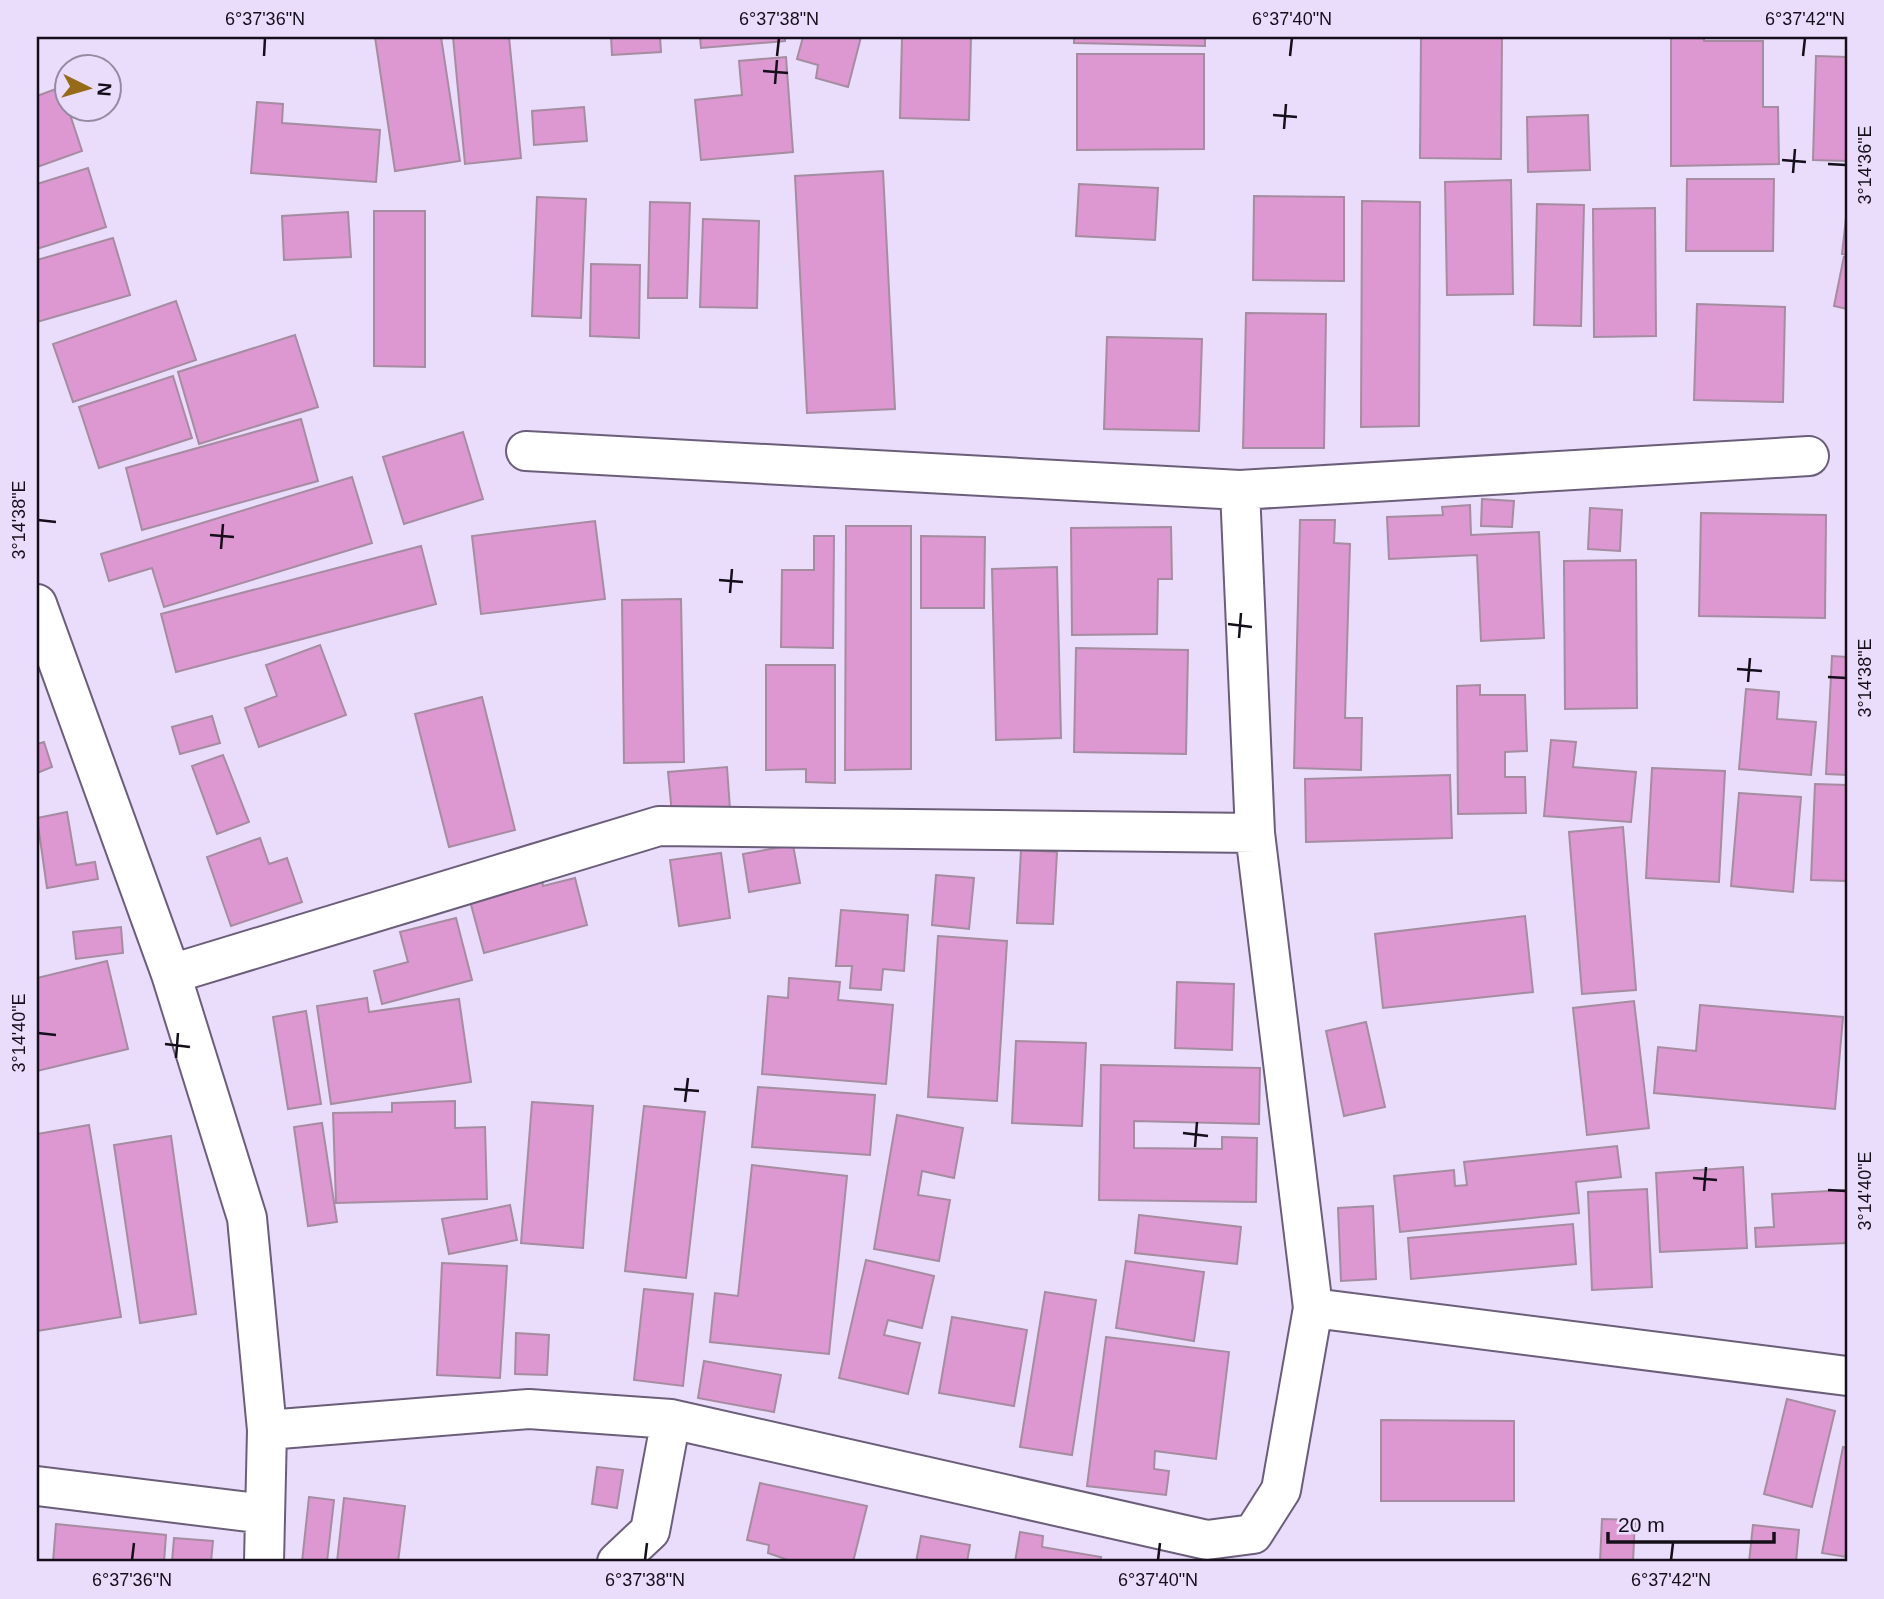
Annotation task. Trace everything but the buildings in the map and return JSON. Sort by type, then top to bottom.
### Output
[{"type":"street","points":[[526,451],[1240,490],[1809,456]]},
{"type":"street","points":[[267,1430],[529,1409],[671,1419],[1207,1539],[1253,1534],[1281,1490],[1313,1308],[1255,833],[1240,490]]},
{"type":"street","points":[[37,604],[171,974],[247,1218],[267,1430],[264,1562]]},
{"type":"street","points":[[171,974],[659,826],[1255,833]]},
{"type":"street","points":[[1313,1308],[1847,1376]]},
{"type":"street","points":[[617,1562],[650,1531],[671,1419]]},
{"type":"street","points":[[37,1486],[265,1514]]}]
